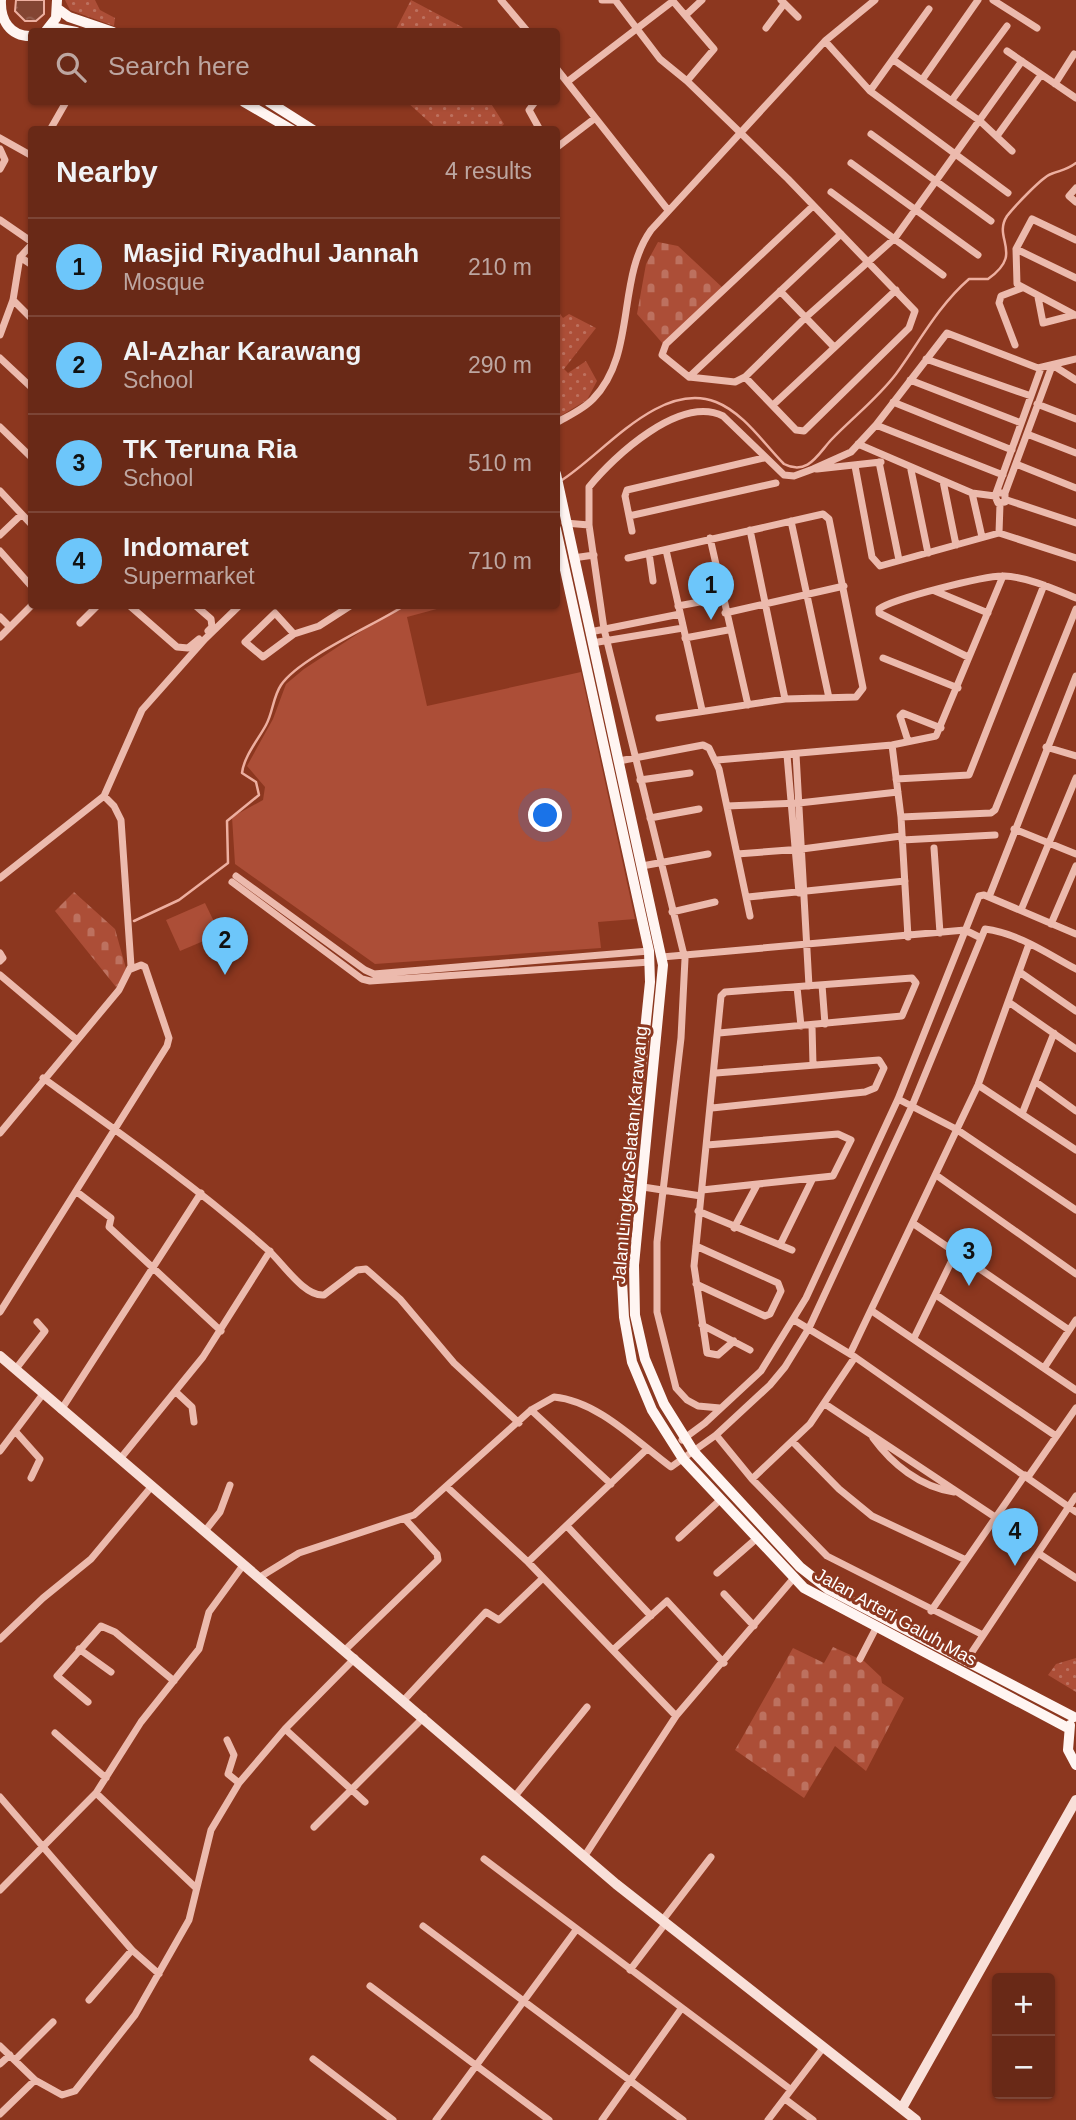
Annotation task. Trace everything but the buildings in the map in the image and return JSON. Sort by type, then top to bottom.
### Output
[{"type":"main road","points":[[1,0],[0,11],[9,28],[16,33],[28,35]]},
{"type":"main road","points":[[48,28],[57,4],[69,17],[100,28]]},
{"type":"main road","points":[[249,105],[285,126]]},
{"type":"main road","points":[[274,105],[307,126]]},
{"type":"main road","name":"Jalan Lingkar Selatan Karawang","points":[[560,493],[561,526],[650,956],[621,1264],[624,1317],[632,1362],[652,1410],[674,1445]]},
{"type":"main road","name":"Jalan Lingkar Selatan Karawang","points":[[561,526],[573,558],[662,957],[663,983],[634,1265],[635,1315],[645,1360],[664,1404],[694,1452],[812,1577],[966,1661],[1075,1716]]},
{"type":"main road","points":[[634,1139],[648,1141]]},
{"type":"main road","name":"Jalan Arteri Galuh Mas","points":[[674,1445],[683,1459],[793,1579],[823,1601],[1068,1728]]},
{"type":"main road","points":[[1075,1716],[1068,1728],[1068,1749],[1076,1765]]},
{"type":"street","points":[[502,0],[525,28]]},
{"type":"street","points":[[602,0],[613,0],[668,68],[687,81],[914,307],[909,328],[807,429],[796,430],[746,377]]},
{"type":"street","points":[[560,84],[638,29],[672,0],[714,49],[687,81]]},
{"type":"street","points":[[687,15],[702,0]]},
{"type":"street","points":[[560,421],[591,402],[600,391],[619,347],[636,256],[646,237],[825,41],[875,0]]},
{"type":"street","points":[[922,80],[978,0]]},
{"type":"street","points":[[997,1],[1037,28]]},
{"type":"street","points":[[766,28],[783,2],[798,17]]},
{"type":"street","points":[[870,91],[895,61],[929,9]]},
{"type":"street","points":[[952,100],[1007,26]]},
{"type":"street","points":[[825,41],[870,91],[1008,193]]},
{"type":"street","points":[[1007,51],[1076,98]]},
{"type":"street","points":[[1055,83],[1074,54]]},
{"type":"street","points":[[895,61],[980,121],[1012,151]]},
{"type":"street","points":[[813,206],[663,348],[662,355],[689,377],[735,382],[746,377],[806,318],[895,238],[1022,61]]},
{"type":"street","points":[[560,73],[668,210]]},
{"type":"street","points":[[997,136],[1041,75]]},
{"type":"street","points":[[52,126],[64,105]]},
{"type":"street","points":[[532,105],[528,110],[538,126]]},
{"type":"street","points":[[560,148],[594,119]]},
{"type":"street","points":[[871,134],[991,220]]},
{"type":"street","points":[[0,138],[28,154]]},
{"type":"street","points":[[0,149],[5,160],[0,169]]},
{"type":"street","points":[[851,163],[978,255]]},
{"type":"street","points":[[1076,188],[1069,196],[1076,202]]},
{"type":"street","points":[[831,192],[943,275]]},
{"type":"street","points":[[1075,314],[1038,297],[1016,282],[1016,249],[1032,219],[1076,240]]},
{"type":"street","points":[[0,220],[28,240]]},
{"type":"street","points":[[689,377],[841,234]]},
{"type":"street","points":[[0,335],[13,300],[21,256],[28,248]]},
{"type":"street","points":[[1016,249],[1076,278]]},
{"type":"street","points":[[21,256],[28,262]]},
{"type":"street","points":[[1015,345],[1000,299],[1022,288]]},
{"type":"street","points":[[772,405],[896,290]]},
{"type":"street","points":[[780,291],[834,346]]},
{"type":"street","points":[[1038,297],[1043,323],[1075,314]]},
{"type":"street","points":[[13,300],[28,314]]},
{"type":"street","points":[[720,1408],[698,1406],[681,1395],[676,1388],[657,1312],[655,1282],[685,987],[684,954],[604,629],[589,525],[589,487],[645,433],[685,416],[712,411],[723,416],[784,475],[794,476],[813,470],[851,452],[876,425],[947,333],[1041,368],[1076,359]]},
{"type":"street","points":[[0,358],[28,384]]},
{"type":"street","points":[[926,359],[1031,396]]},
{"type":"street","points":[[1053,366],[1076,380]]},
{"type":"street","points":[[1001,497],[1053,366]]},
{"type":"street","points":[[999,533],[1003,475],[1041,368]]},
{"type":"street","points":[[910,380],[1021,422]]},
{"type":"street","points":[[893,402],[1012,450]]},
{"type":"street","points":[[1037,404],[1076,419]]},
{"type":"street","points":[[876,425],[1003,475]]},
{"type":"street","points":[[1,430],[28,454]]},
{"type":"street","points":[[1027,434],[1076,453]]},
{"type":"street","points":[[858,444],[911,470],[972,493],[1001,497],[1076,523]]},
{"type":"street","points":[[851,452],[851,466],[872,557],[880,566],[999,533],[1076,558]]},
{"type":"street","points":[[632,531],[625,496],[635,486],[764,458]]},
{"type":"street","points":[[813,470],[894,461]]},
{"type":"street","points":[[879,462],[900,560]]},
{"type":"street","points":[[1016,464],[1076,488]]},
{"type":"street","points":[[911,470],[928,553]]},
{"type":"street","points":[[943,481],[956,545]]},
{"type":"street","points":[[629,516],[776,483]]},
{"type":"street","points":[[0,491],[28,521]]},
{"type":"street","points":[[972,493],[982,537]]},
{"type":"street","points":[[628,558],[823,514],[829,519],[844,586],[863,688],[856,697],[785,699],[659,718]]},
{"type":"street","points":[[0,536],[21,515]]},
{"type":"street","points":[[791,521],[829,698]]},
{"type":"street","points":[[561,526],[589,525]]},
{"type":"street","points":[[750,530],[785,699]]},
{"type":"street","points":[[710,538],[728,629],[748,705]]},
{"type":"street","points":[[666,550],[702,710]]},
{"type":"street","points":[[0,551],[28,582]]},
{"type":"street","points":[[649,553],[653,581]]},
{"type":"street","points":[[573,558],[594,555]]},
{"type":"street","points":[[717,760],[892,745],[933,737],[941,728],[1003,576]]},
{"type":"street","points":[[968,657],[879,613],[882,606],[1003,576],[1045,585],[1076,598]]},
{"type":"street","points":[[896,779],[969,775],[1045,585]]},
{"type":"street","points":[[725,613],[844,586]]},
{"type":"street","points":[[934,591],[988,613]]},
{"type":"street","points":[[591,637],[604,629],[652,620],[721,598]]},
{"type":"street","points":[[0,637],[28,609]]},
{"type":"street","points":[[80,623],[94,609]]},
{"type":"street","points":[[134,609],[184,649],[212,627],[211,620],[199,609]]},
{"type":"street","points":[[0,878],[104,796],[142,710],[236,609]]},
{"type":"street","points":[[294,634],[275,613],[245,642],[263,657],[294,634],[319,626],[344,609]]},
{"type":"street","points":[[901,817],[995,810],[1076,610]]},
{"type":"street","points":[[0,617],[10,627]]},
{"type":"street","points":[[652,620],[655,633]]},
{"type":"street","points":[[591,637],[607,640],[683,628]]},
{"type":"street","points":[[685,638],[728,629]]},
{"type":"street","points":[[883,658],[958,688]]},
{"type":"street","points":[[989,897],[1046,747],[1074,687],[1076,676]]},
{"type":"street","points":[[908,741],[900,716],[903,713],[941,728]]},
{"type":"street","points":[[619,761],[703,745],[709,748],[717,760],[750,916]]},
{"type":"street","points":[[892,745],[901,817],[908,937]]},
{"type":"street","points":[[1046,747],[1076,756]]},
{"type":"street","points":[[791,755],[809,986]]},
{"type":"street","points":[[640,780],[690,773]]},
{"type":"street","points":[[1021,910],[1076,778]]},
{"type":"street","points":[[727,806],[795,803],[898,792]]},
{"type":"street","points":[[0,1133],[43,1078],[119,990],[131,969],[121,820],[114,806],[104,796]]},
{"type":"street","points":[[650,817],[699,809]]},
{"type":"street","points":[[1014,829],[1076,854]]},
{"type":"street","points":[[737,854],[902,838],[995,835]]},
{"type":"street","points":[[934,848],[940,933]]},
{"type":"street","points":[[642,866],[708,854]]},
{"type":"street","points":[[1051,924],[1076,866]]},
{"type":"street","points":[[234,879],[374,974],[629,954],[650,956]]},
{"type":"street","points":[[748,897],[905,881]]},
{"type":"street","points":[[256,894],[362,979],[370,981],[631,962],[650,956]]},
{"type":"street","points":[[674,1445],[761,1371],[794,1320],[898,1099],[979,896],[989,897],[1076,934]]},
{"type":"street","points":[[672,912],[715,902]]},
{"type":"street","points":[[260,1577],[299,1553],[405,1520],[447,1487],[545,1400],[563,1398],[602,1416],[671,1467],[694,1452],[716,1435],[785,1367],[809,1328],[912,1107],[979,937],[985,929],[1029,944],[1076,969]]},
{"type":"street","points":[[662,957],[965,930],[979,937]]},
{"type":"street","points":[[752,1479],[793,1442],[825,1404],[853,1355],[978,1085],[1021,973],[1029,944]]},
{"type":"street","points":[[0,953],[3,958],[0,961]]},
{"type":"street","points":[[629,954],[631,962]]},
{"type":"street","points":[[0,1312],[164,1054],[169,1038],[145,967],[141,965],[131,969]]},
{"type":"street","points":[[1021,973],[1076,1011]]},
{"type":"street","points":[[0,975],[78,1040]]},
{"type":"street","points":[[719,1033],[902,1016],[916,983],[912,978],[724,992],[721,996],[716,1073],[698,1211],[696,1283],[709,1355],[718,1355],[734,1341]]},
{"type":"street","points":[[822,985],[825,1024]]},
{"type":"street","points":[[797,987],[801,1027]]},
{"type":"street","points":[[1010,1003],[1076,1049]]},
{"type":"street","points":[[812,1026],[813,1065]]},
{"type":"street","points":[[1023,1114],[1054,1033]]},
{"type":"street","points":[[712,1108],[872,1090],[884,1068],[879,1060],[716,1073]]},
{"type":"street","points":[[43,1078],[201,1193],[270,1251],[311,1293],[324,1295],[357,1270],[366,1269],[400,1299],[454,1363],[519,1423]]},
{"type":"street","points":[[1036,1082],[1076,1111]]},
{"type":"street","points":[[978,1085],[1076,1150]]},
{"type":"street","points":[[898,1099],[956,1129],[1076,1210]]},
{"type":"street","points":[[643,1187],[701,1193],[811,1180],[837,1173],[851,1140],[838,1134],[707,1145]]},
{"type":"street","points":[[936,1175],[1076,1274]]},
{"type":"street","points":[[780,1245],[811,1180]]},
{"type":"street","points":[[734,1228],[757,1185]]},
{"type":"street","points":[[76,1192],[111,1218],[109,1227],[221,1331]]},
{"type":"street","points":[[61,1409],[201,1193]]},
{"type":"street","points":[[698,1211],[792,1250]]},
{"type":"street","points":[[914,1223],[1069,1330]]},
{"type":"street","points":[[696,1246],[778,1283],[781,1291],[770,1314],[765,1316],[696,1283]]},
{"type":"street","points":[[120,1459],[176,1392],[221,1331],[270,1251]]},
{"type":"street","points":[[914,1338],[956,1252]]},
{"type":"street","points":[[936,1295],[1076,1390]]},
{"type":"street","points":[[872,1311],[1056,1436]]},
{"type":"street","points":[[794,1320],[853,1355],[1076,1512]]},
{"type":"street","points":[[1044,1368],[1076,1320]]},
{"type":"street","points":[[15,1370],[45,1331],[37,1322]]},
{"type":"street","points":[[702,1325],[750,1350]]},
{"type":"street","points":[[0,1356],[584,1857],[916,2120]]},
{"type":"street","points":[[176,1392],[192,1407],[194,1422]]},
{"type":"street","points":[[0,1451],[43,1394]]},
{"type":"street","points":[[825,1404],[995,1517]]},
{"type":"street","points":[[931,1611],[995,1517],[1076,1408]]},
{"type":"street","points":[[531,1410],[611,1484]]},
{"type":"street","points":[[16,1432],[40,1459],[31,1478]]},
{"type":"street","points":[[871,1434],[896,1465],[939,1489],[957,1492]]},
{"type":"street","points":[[716,1435],[752,1479],[827,1556],[931,1611],[983,1634]]},
{"type":"street","points":[[793,1442],[839,1489],[872,1516],[966,1560]]},
{"type":"street","points":[[528,1562],[647,1449]]},
{"type":"street","points":[[205,1531],[220,1512],[230,1485]]},
{"type":"street","points":[[0,1639],[35,1605],[91,1559],[152,1486]]},
{"type":"street","points":[[447,1487],[528,1562],[676,1716]]},
{"type":"street","points":[[966,1661],[1076,1496]]},
{"type":"street","points":[[679,1538],[720,1500]]},
{"type":"street","points":[[345,1650],[438,1560],[437,1554],[405,1520]]},
{"type":"street","points":[[567,1526],[651,1616]]},
{"type":"street","points":[[717,1573],[755,1539]]},
{"type":"street","points":[[1038,1553],[1076,1578]]},
{"type":"street","points":[[0,1890],[96,1793],[141,1723],[201,1646],[204,1626],[216,1600],[244,1563]]},
{"type":"street","points":[[404,1700],[486,1612],[499,1620],[543,1578]]},
{"type":"street","points":[[584,1857],[676,1716],[793,1579]]},
{"type":"street","points":[[724,1594],[754,1626]]},
{"type":"street","points":[[614,1649],[666,1601],[670,1602],[724,1662]]},
{"type":"street","points":[[88,1702],[57,1676],[98,1627],[105,1626],[174,1681]]},
{"type":"street","points":[[860,1659],[876,1628]]},
{"type":"street","points":[[79,1649],[111,1672]]},
{"type":"street","points":[[0,2046],[35,2080],[62,2095],[75,2091],[135,2015],[189,1920],[211,1830],[239,1783],[285,1729],[355,1658]]},
{"type":"street","points":[[515,1796],[587,1707]]},
{"type":"street","points":[[313,1828],[424,1717]]},
{"type":"street","points":[[285,1729],[365,1802]]},
{"type":"street","points":[[55,1733],[106,1778]]},
{"type":"street","points":[[227,1740],[234,1755],[228,1774],[239,1783]]},
{"type":"street","points":[[96,1793],[195,1887]]},
{"type":"street","points":[[0,1797],[132,1950],[159,1974]]},
{"type":"street","points":[[902,2108],[1076,1800]]},
{"type":"street","points":[[630,1970],[711,1857]]},
{"type":"street","points":[[484,1859],[790,2089]]},
{"type":"street","points":[[423,1926],[683,2120]]},
{"type":"street","points":[[436,2120],[525,2003],[576,1930]]},
{"type":"street","points":[[89,2000],[132,1950]]},
{"type":"street","points":[[370,1986],[549,2120]]},
{"type":"street","points":[[601,2120],[681,2008]]},
{"type":"street","points":[[0,2064],[13,2057],[53,2022]]},
{"type":"street","points":[[768,2120],[823,2048]]},
{"type":"street","points":[[313,2059],[393,2120]]},
{"type":"street","points":[[0,2113],[35,2080]]},
{"type":"street","points":[[785,2099],[810,2119]]},
{"type":"green space","points":[[65,0],[95,0],[100,10],[115,18],[114,26],[70,10]]},
{"type":"green space","points":[[411,0],[463,28],[397,28]]},
{"type":"green space","points":[[410,105],[492,105],[504,124],[502,126],[434,126]]},
{"type":"green space","points":[[658,242],[678,246],[724,289],[664,345],[637,314],[646,264]]},
{"type":"green space","points":[[560,314],[563,318],[569,314],[596,328],[564,369],[568,373],[586,361],[597,381],[587,400],[560,416]]},
{"type":"green space","points":[[395,609],[437,609],[407,617],[427,706],[581,672],[635,919],[598,922],[601,948],[375,964],[235,864],[232,817],[263,800],[265,787],[247,766],[273,719],[286,684],[304,669]]},
{"type":"green space","points":[[74,892],[115,929],[127,972],[116,987],[55,911]]},
{"type":"green space","points":[[205,903],[220,934],[180,951],[166,920]]},
{"type":"green space","points":[[833,1647],[864,1661],[881,1677],[882,1683],[904,1698],[866,1771],[835,1746],[804,1798],[735,1750],[793,1648],[824,1663]]},
{"type":"green space","points":[[1076,1658],[1076,1692],[1048,1675],[1056,1664]]},
{"type":"water","points":[[16,0],[44,0],[44,14],[36,21],[25,21],[15,11]]},
{"type":"waterway","points":[[562,480],[653,410],[674,401],[695,398],[716,402],[736,414],[784,464],[800,467],[812,462],[889,383],[958,289],[969,279],[988,279],[999,270],[1006,254],[1003,224],[1007,216],[1047,176],[1076,163]]},
{"type":"waterway","points":[[134,921],[179,900],[228,863],[227,821],[259,795],[256,782],[242,773],[243,767],[263,731],[281,685],[320,653],[399,609]]},
{"type":"place","name":"Masjid Riyadhul Jannah","points":[[711,620]]},
{"type":"place","name":"Al-Azhar Karawang","points":[[225,975]]},
{"type":"place","name":"TK Teruna Ria","points":[[969,1286]]},
{"type":"place","name":"Indomaret","points":[[1015,1566]]}]
